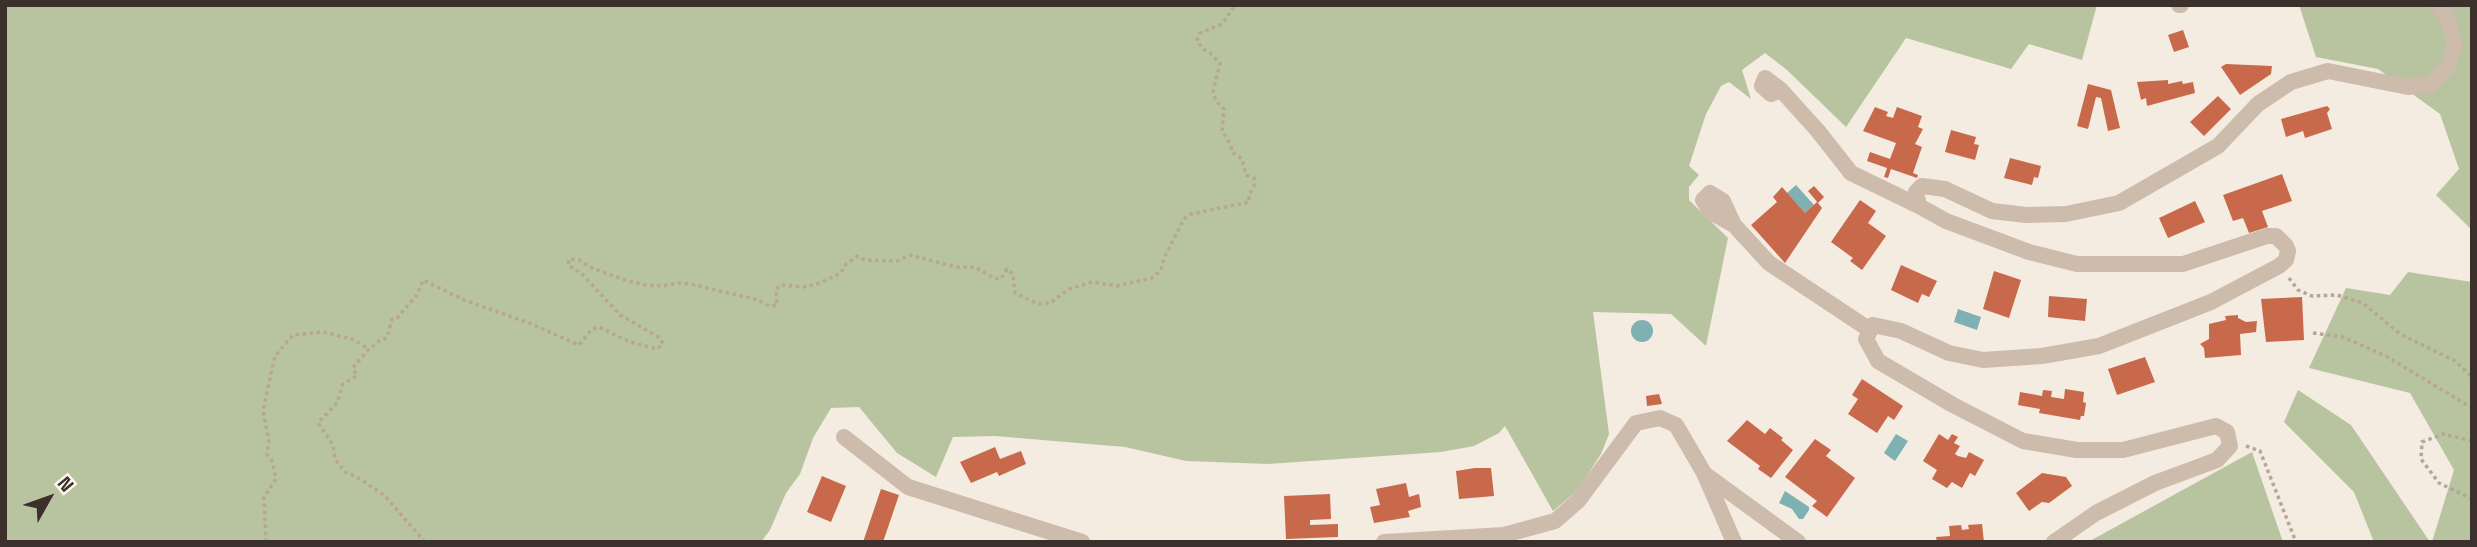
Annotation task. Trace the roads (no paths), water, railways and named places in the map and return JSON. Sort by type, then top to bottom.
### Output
[{"type":"street","points":[[1919,206],[1916,192],[1922,186],[1945,189],[1992,211],[2026,215],[2066,214],[2119,203],[2218,146],[2258,104],[2291,82],[2328,71],[2408,87],[2430,85],[2447,68],[2455,44],[2446,15],[2437,5]]},
{"type":"street","points":[[1781,90],[1851,173],[1946,221],[2029,253],[2077,264],[2183,264],[2267,236],[2276,236],[2283,241],[2288,251],[2286,260],[2280,266],[2211,302],[2099,346],[2042,356],[1983,360],[1949,353],[1901,331],[1873,324],[1866,339],[1878,361],[1953,405],[2023,441],[2077,450],[2123,450],[2216,426],[2227,432],[2230,446],[2217,460],[2155,483],[2095,513],[2054,542]]},
{"type":"street","points":[[1734,225],[1769,263],[1870,330]]},
{"type":"street","points":[[1384,542],[1504,535],[1555,521],[1578,501],[1636,423],[1660,418],[1676,425],[1704,473],[1731,535]]},
{"type":"street","points":[[844,436],[908,487],[1082,542]]},
{"type":"street","points":[[1704,473],[1798,542]]},
{"type":"street","points":[[1731,535],[1735,514],[1742,509],[1754,510]]},
{"type":"water","points":[[1796,185],[1814,205],[1805,213],[1787,193]]},
{"type":"water","points":[[1958,309],[1981,317],[1977,330],[1954,322]]},
{"type":"water","points":[[1642,320],[1650,323],[1653,331],[1650,339],[1642,342],[1634,339],[1631,331],[1634,323]]},
{"type":"water","points":[[1896,434],[1908,441],[1895,461],[1884,453]]},
{"type":"water","points":[[1785,491],[1809,507],[1803,519],[1799,519],[1792,509],[1779,503]]}]
